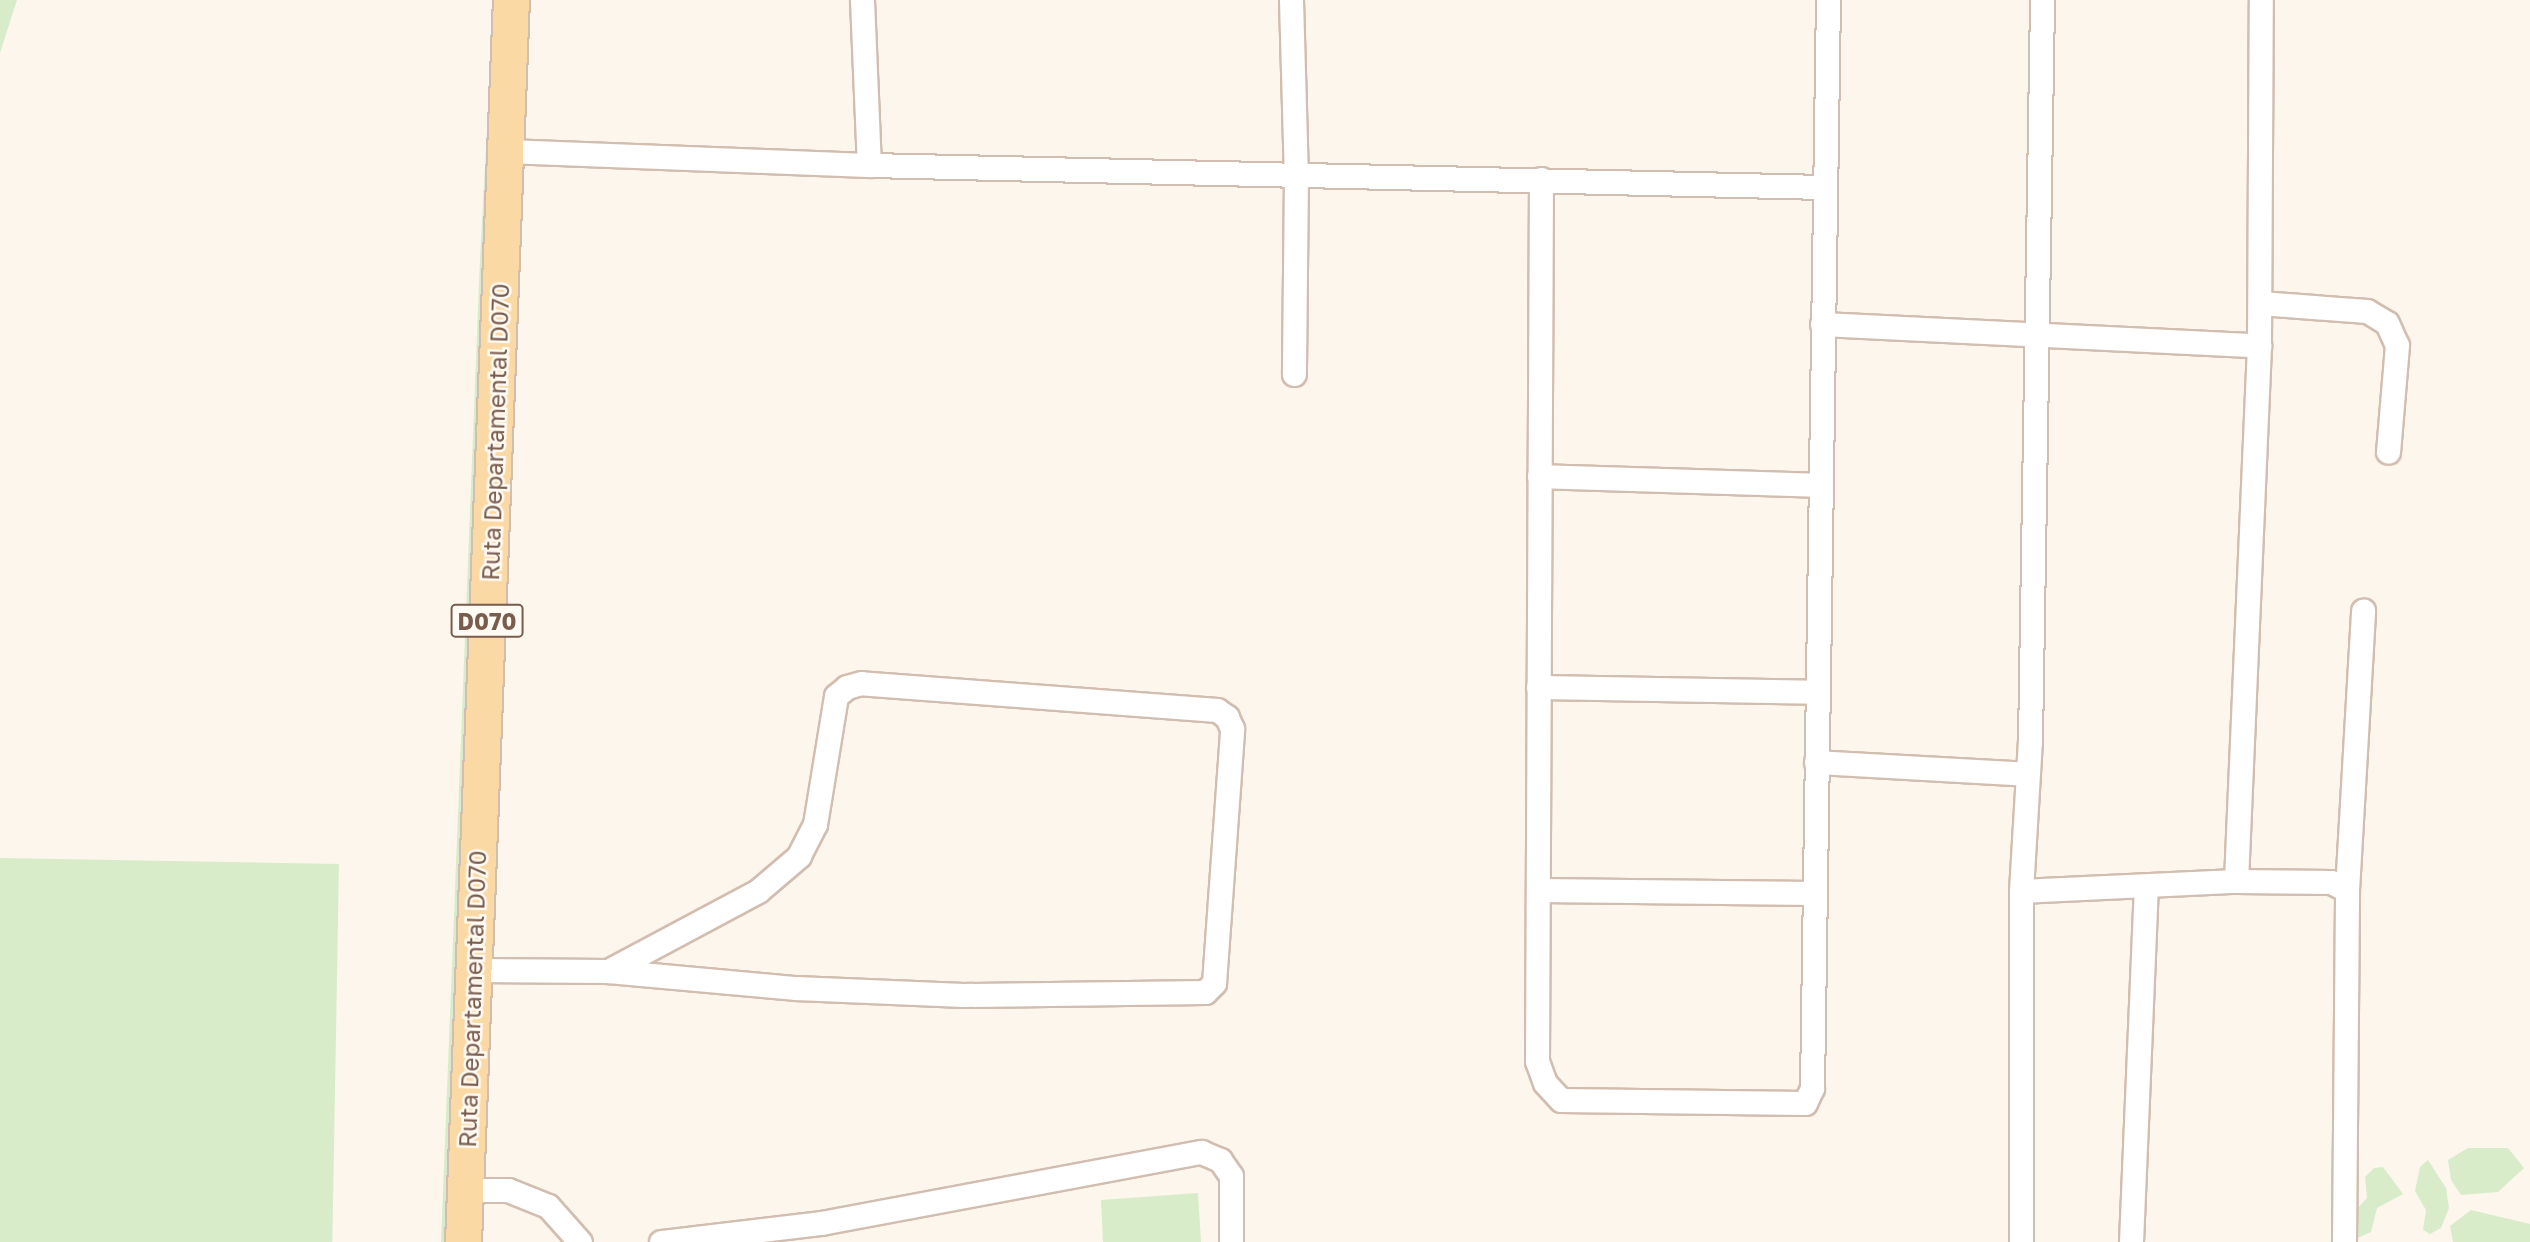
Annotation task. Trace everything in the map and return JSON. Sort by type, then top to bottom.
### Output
[{"type":"main road","name":"Ruta Departamental D070","points":[[463,1242],[512,0]]},
{"type":"street","points":[[862,0],[869,165]]},
{"type":"street","points":[[1291,0],[1296,176],[1294,374]]},
{"type":"street","points":[[1541,179],[1537,1061],[1545,1083],[1561,1100],[1805,1103],[1812,1088],[1828,0]]},
{"type":"street","points":[[2021,1242],[2021,891],[2028,774],[2042,0]]},
{"type":"street","points":[[2235,881],[2259,345],[2262,0]]},
{"type":"street","points":[[505,151],[869,165],[1825,187]]},
{"type":"street","points":[[2260,303],[2367,311],[2387,323],[2397,345],[2388,452]]},
{"type":"street","points":[[1822,324],[2035,331],[2259,345]]},
{"type":"street","points":[[1539,476],[1820,485]]},
{"type":"street","points":[[2344,1242],[2347,890],[2363,610]]},
{"type":"street","points":[[474,970],[608,971],[796,988],[964,995],[1205,992],[1214,983],[1232,729],[1227,717],[1217,710],[861,683],[847,687],[836,696],[815,824],[799,856],[758,891],[608,971]]},
{"type":"street","points":[[1538,687],[1817,692]]},
{"type":"street","points":[[1816,762],[2028,774]]},
{"type":"street","points":[[2021,891],[2146,888],[2235,881],[2331,882],[2347,890]]},
{"type":"street","points":[[2131,1242],[2146,888]]},
{"type":"street","points":[[1538,890],[1814,893]]},
{"type":"street","points":[[661,1242],[823,1233],[1201,1152],[1220,1160],[1231,1176],[1231,1242]]},
{"type":"street","points":[[465,1189],[508,1190],[548,1206],[580,1242]]},
{"type":"green space","points":[[0,0],[17,0],[0,53]]},
{"type":"green space","points":[[494,0],[451,1242],[441,1242],[480,259]]},
{"type":"green space","points":[[0,858],[339,864],[332,1242],[0,1242]]},
{"type":"green space","points":[[2468,1148],[2508,1148],[2524,1168],[2498,1192],[2461,1195],[2451,1180],[2448,1160]]},
{"type":"green space","points":[[2428,1160],[2446,1188],[2449,1208],[2441,1228],[2430,1234],[2423,1230],[2426,1210],[2415,1191],[2420,1167]]},
{"type":"green space","points":[[2383,1167],[2403,1194],[2377,1208],[2371,1232],[2353,1240],[2353,1213],[2367,1198],[2365,1177],[2374,1168]]},
{"type":"green space","points":[[1198,1193],[1201,1242],[1103,1242],[1101,1200]]},
{"type":"green space","points":[[2471,1210],[2530,1224],[2530,1242],[2453,1242],[2450,1226]]}]
